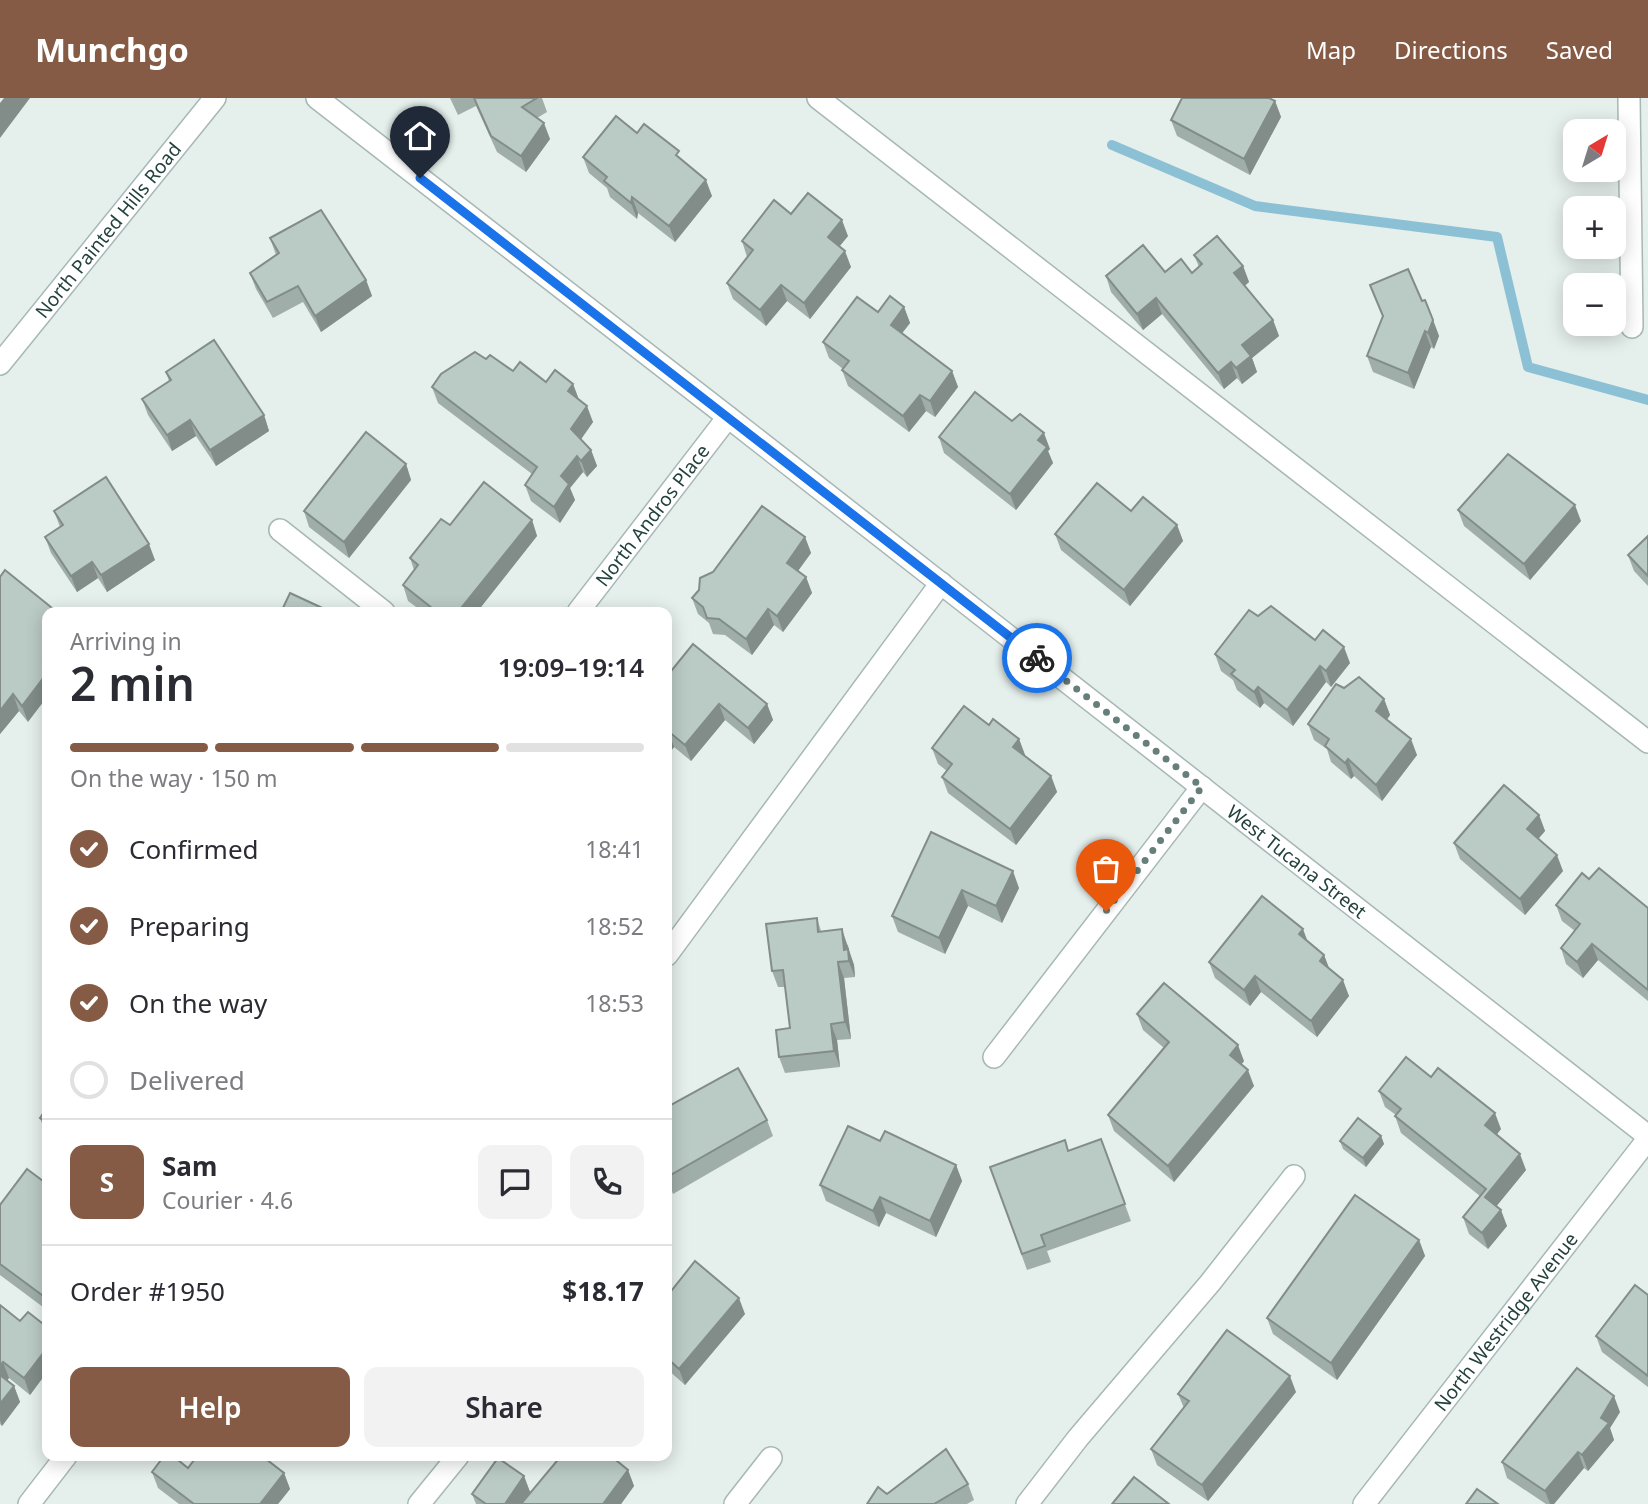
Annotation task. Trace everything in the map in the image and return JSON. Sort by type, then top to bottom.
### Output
[{"type":"street","name":"North Painted Hills Road","points":[[0,364],[7,341],[215,98]]},
{"type":"street","name":"West Tucana Street","points":[[317,98],[1648,1138]]},
{"type":"street","points":[[818,98],[1648,742]]},
{"type":"street","points":[[1629,98],[1632,327]]},
{"type":"street","name":"North Andros Place","points":[[582,607],[728,417]]},
{"type":"street","points":[[280,530],[378,607]]},
{"type":"street","points":[[672,948],[941,583]]},
{"type":"street","points":[[994,1057],[1202,787]]},
{"type":"street","name":"North Westridge Avenue","points":[[1364,1504],[1648,1138]]},
{"type":"street","points":[[1027,1504],[1078,1438],[1210,1283],[1294,1176]]},
{"type":"street","points":[[735,1504],[771,1458]]},
{"type":"street","points":[[29,1504],[62,1461]]},
{"type":"street","points":[[419,1504],[454,1461]]},
{"type":"building","points":[[474,98],[537,98],[522,107],[544,123],[521,156],[491,136]]},
{"type":"building","points":[[1182,98],[1269,98],[1275,101],[1244,159],[1171,120]]},
{"type":"building","points":[[616,116],[637,133],[644,124],[679,151],[676,155],[706,180],[669,226],[632,197],[631,203],[604,181],[607,177],[583,157]]},
{"type":"building","points":[[808,193],[842,220],[828,237],[845,251],[804,303],[781,285],[760,310],[727,283],[753,250],[742,241],[774,200],[791,214]]},
{"type":"building","points":[[321,210],[366,280],[315,316],[298,286],[267,302],[250,273],[279,253],[270,238]]},
{"type":"building","points":[[1217,236],[1243,266],[1234,273],[1273,320],[1242,345],[1251,356],[1236,368],[1231,362],[1218,373],[1156,298],[1137,314],[1106,276],[1143,245],[1165,272],[1181,259],[1192,273],[1202,264],[1194,255]]},
{"type":"building","points":[[1408,269],[1433,320],[1428,333],[1425,331],[1408,373],[1367,356],[1383,316],[1370,285]]},
{"type":"building","points":[[890,296],[904,307],[891,325],[952,371],[930,401],[920,395],[903,416],[842,370],[849,361],[823,342],[857,297],[878,312]]},
{"type":"building","points":[[214,340],[264,415],[210,450],[190,420],[167,435],[142,399],[171,380],[166,372]]},
{"type":"building","points":[[475,352],[486,359],[490,355],[513,371],[520,362],[546,382],[555,370],[573,384],[568,391],[587,406],[571,429],[591,450],[581,461],[577,456],[561,476],[569,484],[554,507],[525,485],[537,467],[432,387],[441,374]]},
{"type":"building","points":[[975,392],[1012,421],[1020,414],[1044,433],[1038,440],[1047,447],[1010,494],[939,437]]},
{"type":"building","points":[[366,432],[406,464],[344,542],[304,511]]},
{"type":"building","points":[[1508,454],[1575,505],[1524,564],[1458,510]]},
{"type":"building","points":[[106,477],[149,544],[101,575],[92,562],[71,576],[45,537],[63,525],[54,511]]},
{"type":"building","points":[[484,482],[532,520],[462,607],[431,607],[403,585],[418,565],[410,558],[441,519],[450,525]]},
{"type":"building","points":[[1097,483],[1131,511],[1143,497],[1177,525],[1124,590],[1055,534]]},
{"type":"building","points":[[762,506],[805,537],[787,563],[806,577],[777,616],[768,609],[746,639],[719,619],[707,618],[703,607],[692,598],[699,590],[700,578],[713,572]]},
{"type":"building","points":[[1648,536],[1648,576],[1628,555]]},
{"type":"building","points":[[5,570],[51,607],[42,607],[42,680],[22,706],[13,694],[0,711],[0,577]]},
{"type":"building","points":[[290,593],[320,607],[283,607]]},
{"type":"building","points":[[1271,606],[1315,640],[1323,630],[1344,647],[1326,671],[1320,666],[1287,710],[1258,687],[1254,692],[1231,674],[1235,670],[1215,654],[1249,610],[1258,616]]},
{"type":"building","points":[[693,644],[767,704],[748,728],[719,704],[685,745],[672,734],[672,670]]},
{"type":"building","points":[[1359,677],[1384,699],[1376,711],[1411,739],[1376,785],[1348,759],[1345,763],[1325,746],[1329,739],[1308,724],[1336,684],[1344,688]]},
{"type":"building","points":[[964,706],[989,725],[993,719],[1019,739],[1013,747],[1051,776],[1010,829],[942,777],[952,764],[932,748]]},
{"type":"building","points":[[1504,785],[1539,815],[1527,829],[1557,855],[1520,899],[1454,843]]},
{"type":"building","points":[[931,832],[1013,871],[996,906],[962,890],[939,938],[892,916]]},
{"type":"building","points":[[1599,868],[1648,908],[1648,990],[1592,944],[1577,962],[1561,948],[1580,924],[1556,905],[1582,873],[1589,879]]},
{"type":"building","points":[[1262,896],[1303,929],[1299,934],[1324,955],[1320,961],[1343,980],[1311,1021],[1255,976],[1244,990],[1209,962]]},
{"type":"building","points":[[817,918],[818,932],[842,929],[844,950],[848,949],[849,961],[838,962],[845,1022],[831,1024],[834,1051],[779,1057],[776,1030],[790,1028],[783,970],[772,971],[766,924]]},
{"type":"building","points":[[1164,983],[1238,1045],[1230,1055],[1248,1070],[1168,1166],[1108,1115],[1169,1042],[1137,1014]]},
{"type":"building","points":[[1406,1057],[1431,1077],[1438,1068],[1495,1113],[1485,1125],[1520,1154],[1485,1197],[1501,1210],[1482,1233],[1463,1217],[1486,1189],[1395,1116],[1401,1109],[1379,1091]]},
{"type":"building","points":[[738,1068],[767,1120],[672,1174],[672,1104]]},
{"type":"building","points":[[1358,1118],[1381,1136],[1363,1158],[1340,1141]]},
{"type":"building","points":[[848,1126],[880,1141],[885,1131],[956,1165],[930,1221],[880,1197],[873,1211],[820,1185]]},
{"type":"building","points":[[1101,1139],[1125,1204],[1041,1235],[1045,1246],[1022,1254],[990,1167],[1065,1140],[1068,1151]]},
{"type":"building","points":[[27,1169],[42,1180],[42,1295],[0,1264],[0,1205]]},
{"type":"building","points":[[1355,1195],[1419,1240],[1331,1363],[1267,1318]]},
{"type":"building","points":[[695,1261],[739,1298],[679,1369],[672,1363],[672,1290]]},
{"type":"building","points":[[1635,1285],[1648,1295],[1648,1376],[1596,1336]]},
{"type":"building","points":[[0,1305],[20,1321],[28,1312],[42,1323],[42,1355],[24,1378],[3,1362],[0,1366]]},
{"type":"building","points":[[1227,1330],[1290,1376],[1202,1485],[1151,1449],[1189,1401],[1178,1394]]},
{"type":"building","points":[[1577,1368],[1614,1396],[1601,1418],[1609,1423],[1582,1455],[1578,1452],[1545,1491],[1502,1462]]},
{"type":"building","points":[[0,1375],[14,1386],[0,1404]]},
{"type":"building","points":[[946,1449],[968,1484],[934,1504],[867,1504],[878,1487],[887,1494]]},
{"type":"building","points":[[160,1461],[179,1461],[188,1468],[193,1461],[268,1461],[284,1473],[260,1504],[194,1504],[152,1472]]},
{"type":"building","points":[[496,1461],[502,1461],[524,1476],[505,1504],[486,1504],[472,1494]]},
{"type":"building","points":[[557,1461],[617,1461],[628,1470],[603,1504],[521,1504]]},
{"type":"building","points":[[1134,1477],[1169,1504],[1112,1504]]},
{"type":"building","points":[[1477,1489],[1498,1504],[1466,1504]]},
{"type":"waterway","points":[[1112,145],[1255,206],[1497,237],[1528,367],[1648,400]]},
{"type":"way so far","points":[[1037,658],[1202,787],[1106,911]]},
{"type":"route","points":[[420,178],[1037,658]]}]
